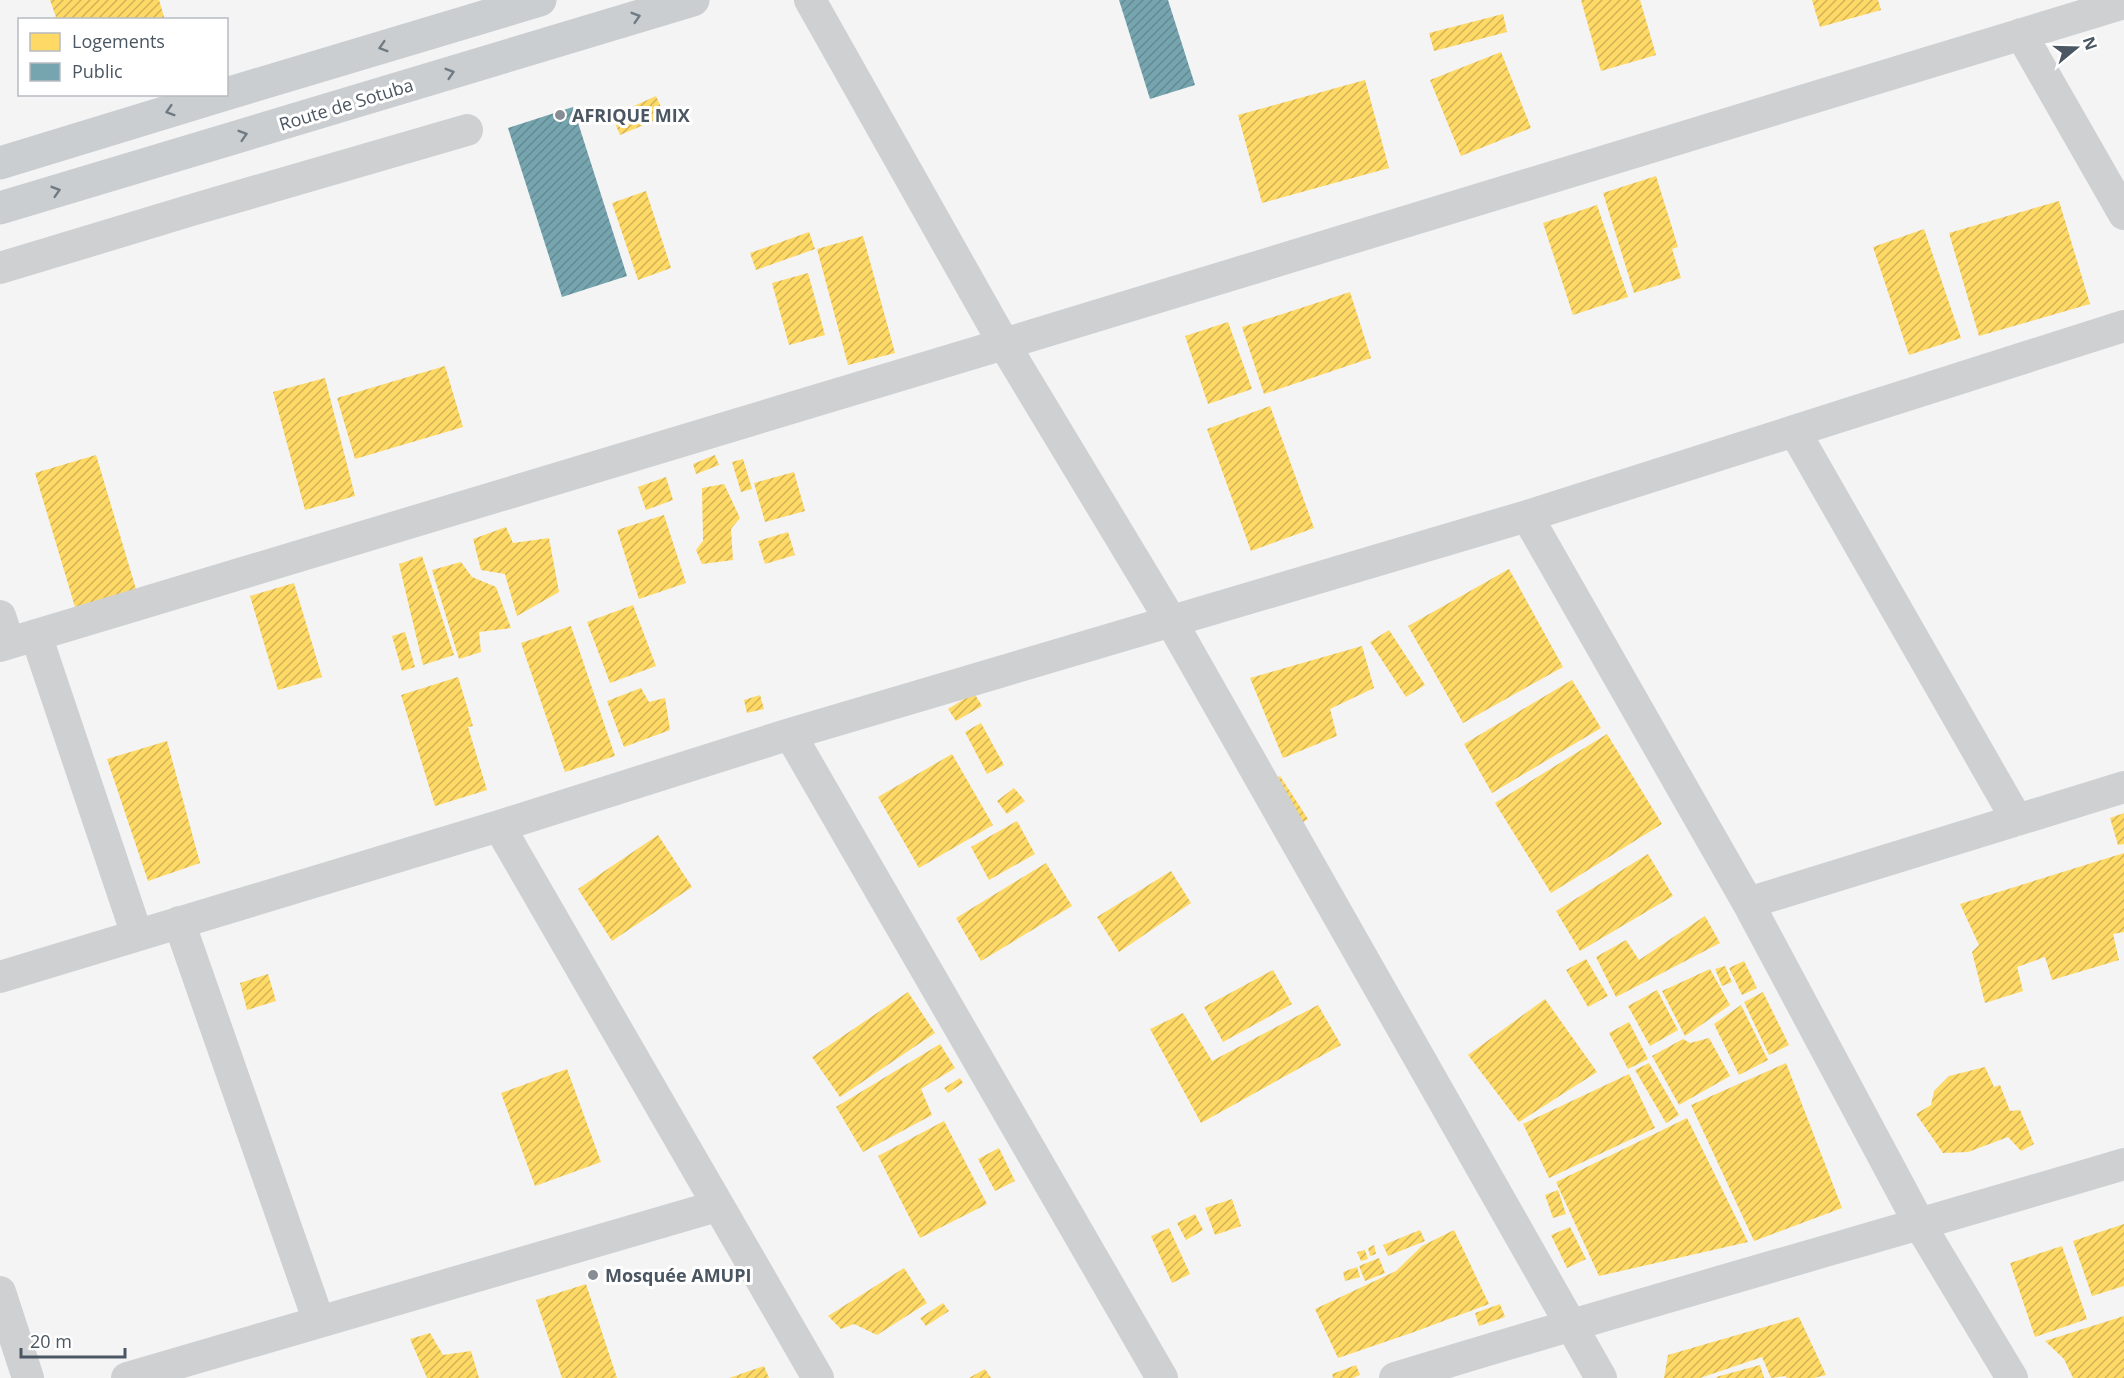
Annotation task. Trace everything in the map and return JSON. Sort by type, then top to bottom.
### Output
[{"type":"main road","points":[[228,93],[540,0]]},
{"type":"main road","name":"Route de Sotuba","points":[[0,208],[693,0]]},
{"type":"main road","points":[[0,163],[219,96]]},
{"type":"street","points":[[810,0],[1004,344],[1171,621],[1601,1378]]},
{"type":"street","points":[[137,935],[11,635],[1004,344],[2124,3]]},
{"type":"street","points":[[2021,34],[2124,214]]},
{"type":"street","points":[[0,268],[467,130]]},
{"type":"street","points":[[0,977],[499,826],[790,734],[1527,516],[2124,326]]},
{"type":"street","points":[[1795,432],[2017,820]]},
{"type":"street","points":[[1527,516],[1748,903],[1920,1225],[2013,1378]]},
{"type":"street","points":[[790,734],[1162,1378]]},
{"type":"street","points":[[1748,903],[2124,787]]},
{"type":"street","points":[[499,826],[818,1378]]},
{"type":"street","points":[[179,922],[319,1322]]},
{"type":"street","points":[[1395,1378],[1570,1324],[1920,1225],[2124,1164]]},
{"type":"street","points":[[127,1378],[717,1206]]},
{"type":"street","points":[[0,1292],[28,1378]]},
{"type":"building: Logements","points":[[50,0],[159,0],[164,18],[56,18]]},
{"type":"building: Logements","points":[[1581,0],[1640,0],[1656,55],[1601,71]]},
{"type":"building: Logements","points":[[1812,0],[1878,0],[1881,10],[1820,27]]},
{"type":"building: Logements","points":[[1503,14],[1507,32],[1434,51],[1429,33]]},
{"type":"building: Logements","points":[[1501,52],[1531,128],[1461,156],[1430,80]]},
{"type":"building: Logements","points":[[1365,80],[1389,168],[1262,203],[1238,115]]},
{"type":"building: Logements","points":[[656,96],[665,116],[620,135],[612,116]]},
{"type":"building: Logements","points":[[1656,176],[1678,247],[1672,249],[1681,278],[1634,293],[1603,193]]},
{"type":"building: Logements","points":[[646,191],[671,268],[638,280],[612,203]]},
{"type":"building: Logements","points":[[2059,201],[2090,304],[1979,336],[1949,233]]},
{"type":"building: Logements","points":[[1597,205],[1628,297],[1573,315],[1543,223]]},
{"type":"building: Logements","points":[[1924,229],[1961,338],[1909,355],[1873,247]]},
{"type":"building: Logements","points":[[809,232],[815,249],[756,270],[750,253]]},
{"type":"building: Logements","points":[[863,236],[895,353],[848,365],[817,249]]},
{"type":"building: Logements","points":[[808,273],[825,335],[789,345],[772,283]]},
{"type":"building: Logements","points":[[1350,292],[1371,358],[1264,394],[1242,327]]},
{"type":"building: Logements","points":[[1228,322],[1252,389],[1208,404],[1185,336]]},
{"type":"building: Logements","points":[[445,366],[463,427],[355,459],[337,398]]},
{"type":"building: Logements","points":[[325,378],[355,496],[305,510],[273,392]]},
{"type":"building: Logements","points":[[1270,406],[1314,528],[1251,551],[1207,429]]},
{"type":"building: Logements","points":[[96,455],[136,589],[75,607],[35,473]]},
{"type":"building: Logements","points":[[715,455],[719,465],[696,474],[693,464]]},
{"type":"building: Logements","points":[[743,459],[752,489],[741,492],[732,462]]},
{"type":"building: Logements","points":[[794,472],[805,511],[765,522],[754,483]]},
{"type":"building: Logements","points":[[666,477],[673,500],[646,510],[638,487]]},
{"type":"building: Logements","points":[[724,484],[740,518],[731,529],[733,560],[702,564],[696,550],[703,541],[702,488]]},
{"type":"building: Logements","points":[[664,515],[686,583],[639,599],[617,530]]},
{"type":"building: Logements","points":[[506,527],[513,543],[549,538],[559,592],[517,616],[505,574],[481,570],[473,539]]},
{"type":"building: Logements","points":[[788,532],[795,555],[765,564],[758,541]]},
{"type":"building: Logements","points":[[422,556],[454,655],[423,665],[399,564]]},
{"type":"building: Logements","points":[[461,562],[472,577],[496,587],[511,628],[479,632],[481,652],[459,659],[432,570]]},
{"type":"building: Logements","points":[[1509,569],[1563,667],[1463,723],[1408,626]]},
{"type":"building: Logements","points":[[294,583],[322,677],[278,690],[250,596]]},
{"type":"building: Logements","points":[[633,605],[656,666],[610,683],[587,622]]},
{"type":"building: Logements","points":[[571,626],[615,756],[565,772],[521,643]]},
{"type":"building: Logements","points":[[1389,630],[1425,685],[1406,697],[1370,642]]},
{"type":"building: Logements","points":[[405,632],[415,667],[402,671],[392,636]]},
{"type":"building: Logements","points":[[1362,646],[1374,688],[1330,709],[1337,736],[1283,758],[1250,678]]},
{"type":"building: Logements","points":[[458,677],[473,726],[468,727],[487,790],[435,806],[401,695]]},
{"type":"building: Logements","points":[[1572,680],[1601,728],[1492,793],[1464,744]]},
{"type":"building: Logements","points":[[641,688],[649,702],[665,698],[670,730],[624,747],[607,701]]},
{"type":"building: Logements","points":[[974,693],[982,706],[956,721],[948,709]]},
{"type":"building: Logements","points":[[760,695],[764,709],[747,713],[744,700]]},
{"type":"building: Logements","points":[[981,723],[1004,765],[987,774],[965,732]]},
{"type":"building: Logements","points":[[1607,734],[1662,824],[1551,893],[1495,803]]},
{"type":"building: Logements","points":[[167,741],[200,863],[148,881],[107,759]]},
{"type":"building: Logements","points":[[952,754],[993,825],[919,868],[878,797]]},
{"type":"building: Logements","points":[[1280,776],[1308,819],[1296,827],[1267,784]]},
{"type":"building: Logements","points":[[1014,788],[1025,801],[1007,814],[997,801]]},
{"type":"building: Logements","points":[[2124,813],[2124,844],[2118,845],[2110,818]]},
{"type":"building: Logements","points":[[1017,821],[1035,854],[989,880],[971,847]]},
{"type":"building: Logements","points":[[658,835],[692,887],[612,941],[578,889]]},
{"type":"building: Logements","points":[[2124,853],[2124,932],[2113,934],[2119,960],[2052,980],[2045,957],[2017,967],[2023,991],[1985,1003],[1972,952],[1979,945],[1960,904]]},
{"type":"building: Logements","points":[[1648,854],[1673,896],[1580,951],[1556,911]]},
{"type":"building: Logements","points":[[1046,863],[1072,906],[981,961],[956,918]]},
{"type":"building: Logements","points":[[1171,871],[1191,903],[1119,952],[1097,917]]},
{"type":"building: Logements","points":[[1705,916],[1720,943],[1616,997],[1596,957],[1626,940],[1639,960]]},
{"type":"building: Logements","points":[[1586,959],[1608,996],[1588,1007],[1566,970]]},
{"type":"building: Logements","points":[[1744,961],[1757,988],[1742,995],[1729,968]]},
{"type":"building: Logements","points":[[1725,966],[1732,982],[1722,986],[1715,969]]},
{"type":"building: Logements","points":[[1710,969],[1730,1005],[1685,1036],[1662,991]]},
{"type":"building: Logements","points":[[1273,970],[1292,1004],[1223,1042],[1204,1007]]},
{"type":"building: Logements","points":[[268,974],[276,1001],[247,1010],[240,983]]},
{"type":"building: Logements","points":[[1657,990],[1678,1030],[1650,1046],[1628,1006]]},
{"type":"building: Logements","points":[[908,992],[935,1033],[840,1097],[812,1057]]},
{"type":"building: Logements","points":[[1763,992],[1789,1045],[1769,1055],[1744,1002]]},
{"type":"building: Logements","points":[[1545,999],[1597,1072],[1519,1122],[1468,1055]]},
{"type":"building: Logements","points":[[1318,1005],[1341,1045],[1201,1123],[1150,1029],[1183,1013],[1212,1061]]},
{"type":"building: Logements","points":[[1741,1005],[1768,1060],[1739,1075],[1714,1024]]},
{"type":"building: Logements","points":[[1629,1022],[1648,1059],[1628,1069],[1609,1033]]},
{"type":"building: Logements","points":[[1709,1038],[1730,1076],[1679,1105],[1652,1056],[1683,1039],[1690,1043]]},
{"type":"building: Logements","points":[[940,1044],[955,1068],[921,1089],[932,1115],[863,1152],[836,1107]]},
{"type":"building: Logements","points":[[1649,1063],[1679,1115],[1666,1123],[1635,1070]]},
{"type":"building: Logements","points":[[1786,1063],[1842,1208],[1754,1241],[1691,1105]]},
{"type":"building: Logements","points":[[1985,1067],[1994,1087],[2000,1085],[2010,1111],[2020,1110],[2034,1144],[2021,1151],[2008,1137],[1968,1152],[1943,1153],[1916,1114],[1931,1105],[1934,1091],[1949,1076]]},
{"type":"building: Logements","points":[[567,1069],[601,1162],[535,1186],[501,1093]]},
{"type":"building: Logements","points":[[1629,1074],[1655,1128],[1549,1178],[1523,1124]]},
{"type":"building: Logements","points":[[960,1078],[963,1083],[948,1093],[944,1088]]},
{"type":"building: Logements","points":[[1687,1118],[1748,1242],[1599,1276],[1556,1182]]},
{"type":"building: Logements","points":[[944,1121],[987,1204],[920,1238],[878,1156]]},
{"type":"building: Logements","points":[[999,1148],[1015,1181],[995,1191],[978,1159]]},
{"type":"building: Logements","points":[[1558,1190],[1566,1214],[1553,1218],[1545,1195]]},
{"type":"building: Logements","points":[[1232,1199],[1241,1226],[1215,1235],[1205,1208]]},
{"type":"building: Logements","points":[[1195,1214],[1203,1230],[1186,1240],[1177,1223]]},
{"type":"building: Logements","points":[[2124,1224],[2124,1286],[2092,1296],[2073,1241]]},
{"type":"building: Logements","points":[[1570,1227],[1586,1259],[1567,1268],[1551,1235]]},
{"type":"building: Logements","points":[[1169,1228],[1190,1274],[1172,1283],[1151,1236]]},
{"type":"building: Logements","points":[[1420,1230],[1425,1241],[1388,1256],[1383,1245]]},
{"type":"building: Logements","points":[[1454,1230],[1489,1304],[1338,1358],[1315,1309],[1396,1271],[1422,1246]]},
{"type":"building: Logements","points":[[1374,1245],[1376,1254],[1370,1256],[1368,1248]]},
{"type":"building: Logements","points":[[2062,1246],[2087,1319],[2035,1337],[2010,1263]]},
{"type":"building: Logements","points":[[1365,1250],[1368,1259],[1361,1261],[1357,1252]]},
{"type":"building: Logements","points":[[1379,1258],[1385,1273],[1365,1281],[1359,1266]]},
{"type":"building: Logements","points":[[1357,1267],[1360,1277],[1345,1281],[1343,1272]]},
{"type":"building: Logements","points":[[904,1268],[927,1303],[877,1335],[854,1324],[841,1329],[828,1316]]},
{"type":"building: Logements","points":[[586,1284],[617,1378],[562,1378],[536,1300]]},
{"type":"building: Logements","points":[[943,1303],[949,1311],[926,1326],[920,1318]]},
{"type":"building: Logements","points":[[1500,1304],[1505,1317],[1479,1326],[1475,1313]]},
{"type":"building: Logements","points":[[2124,1316],[2124,1378],[2073,1378],[2064,1359],[2045,1341]]},
{"type":"building: Logements","points":[[1799,1317],[1826,1375],[1814,1378],[1787,1378],[1785,1376],[1771,1378],[1762,1357],[1700,1378],[1664,1378],[1668,1355]]},
{"type":"building: Logements","points":[[430,1333],[443,1355],[471,1351],[479,1378],[427,1378],[410,1339]]},
{"type":"building: Logements","points":[[1356,1365],[1360,1375],[1353,1378],[1333,1378],[1332,1374]]},
{"type":"building: Logements","points":[[1760,1365],[1764,1378],[1716,1377]]},
{"type":"building: Logements","points":[[764,1366],[769,1378],[729,1378]]},
{"type":"building: Logements","points":[[985,1369],[991,1378],[969,1378]]},
{"type":"building: Public","points":[[1119,0],[1168,0],[1195,85],[1150,99]]},
{"type":"building: Public","points":[[573,107],[627,276],[562,297],[508,128]]},
{"type":"place","name":"AFRIQUE MIX","points":[[560,115]]},
{"type":"place","name":"Mosquée AMUPI","points":[[593,1275]]}]
